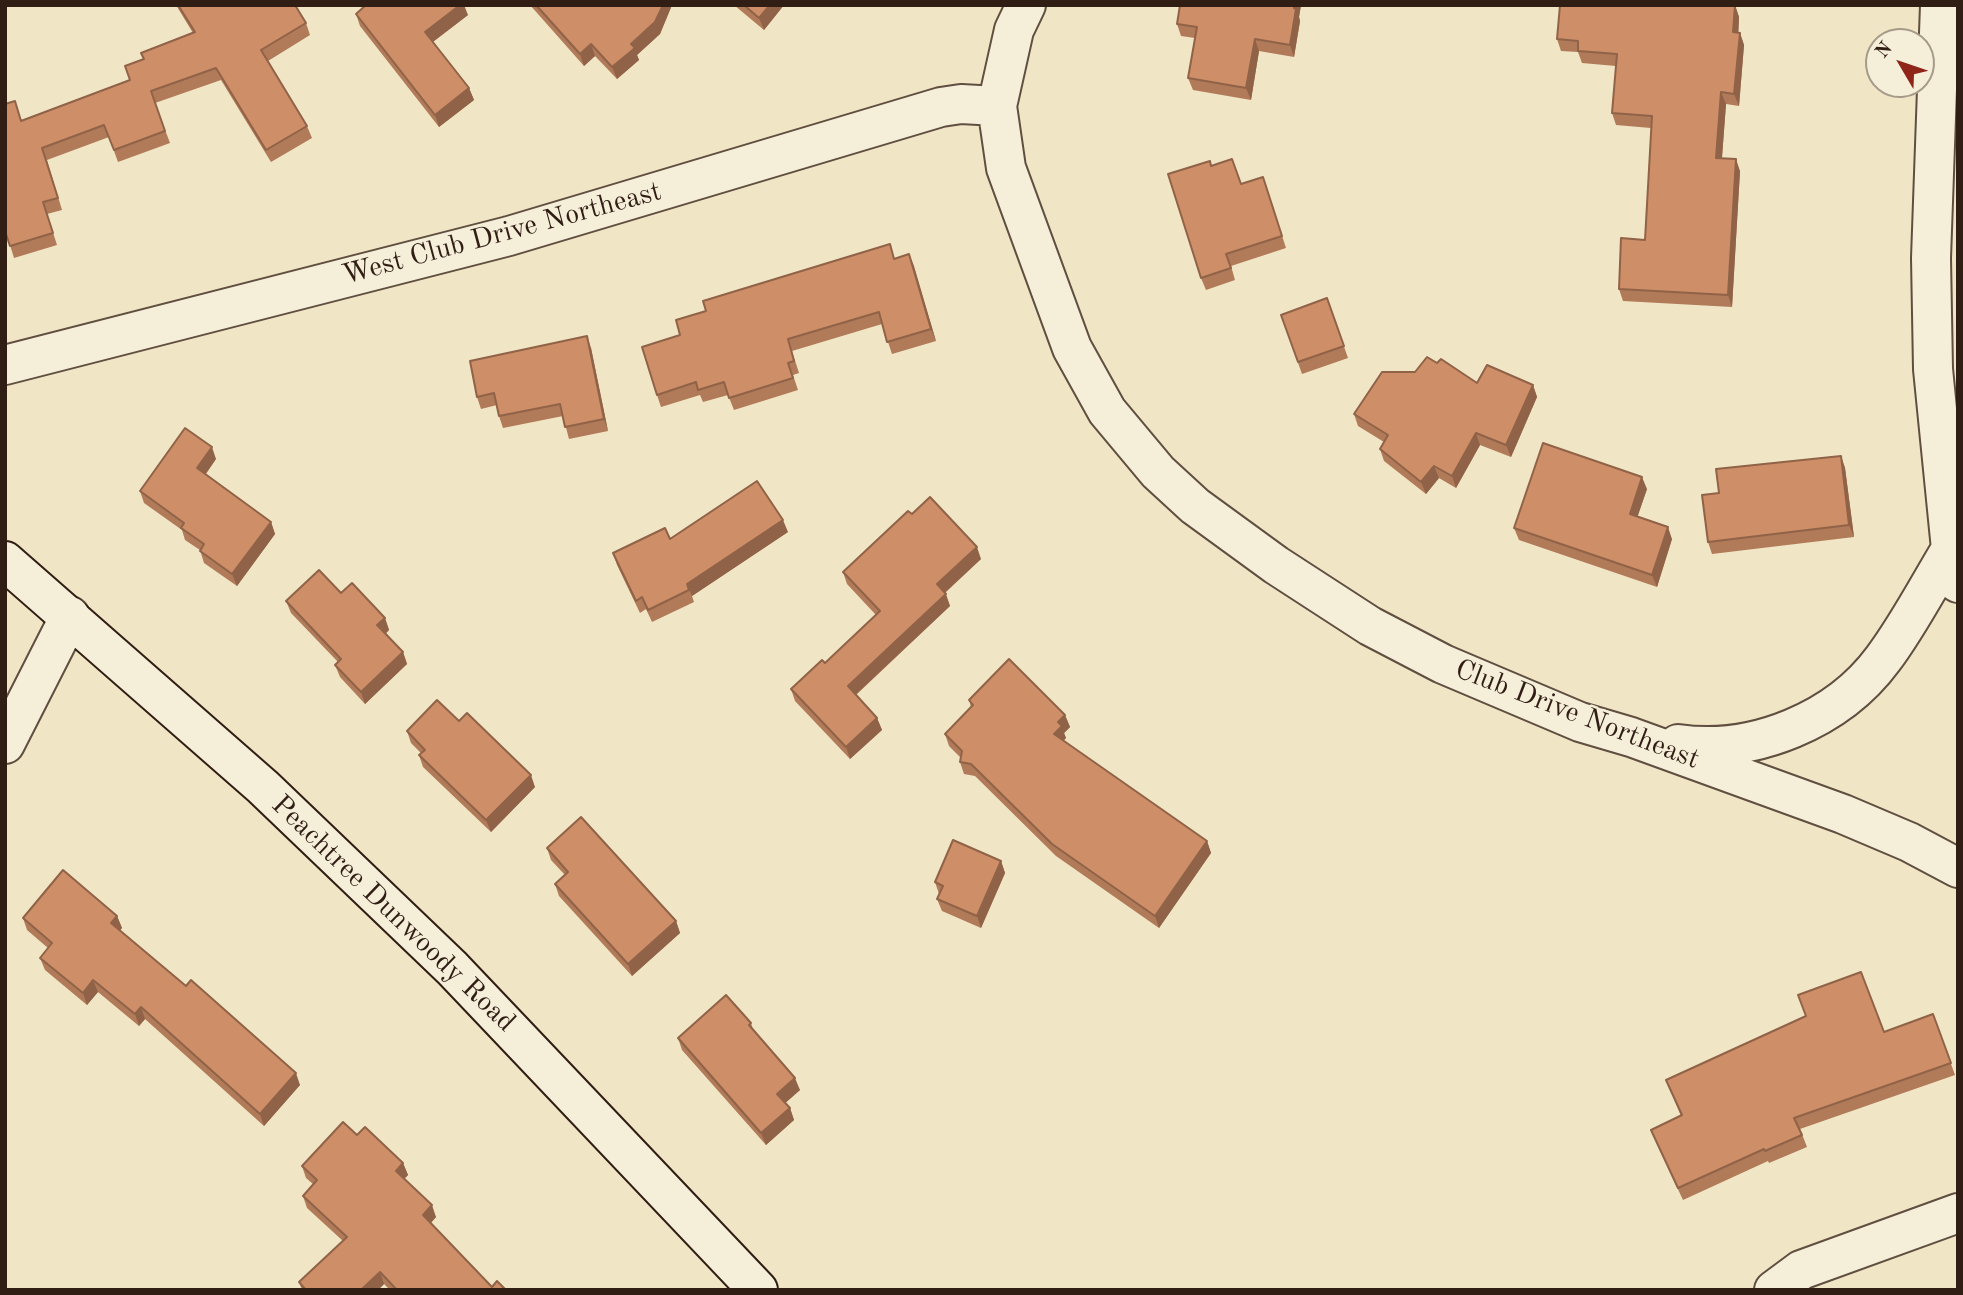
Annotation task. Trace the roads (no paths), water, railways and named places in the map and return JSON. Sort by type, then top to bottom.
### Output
[{"type":"street","name":"Club Drive Northeast","points":[[1026,5],[1014,30],[997,106],[1006,168],[1072,348],[1107,411],[1158,472],[1195,506],[1265,558],[1370,626],[1443,664],[1580,722],[1631,737],[1843,814],[1909,842],[1958,868]]},
{"type":"street","points":[[1631,737],[1687,746],[1729,745],[1782,733],[1820,715],[1854,690],[1883,660],[1954,566],[1932,342],[1931,258],[1940,5]]},
{"type":"street","name":"West Club Drive Northeast","points":[[5,365],[509,236],[941,107],[961,104],[997,106]]},
{"type":"street","name":"Peachtree Dunwoody Road","points":[[5,561],[264,787],[452,968],[758,1290]]},
{"type":"street","points":[[5,744],[70,616]]},
{"type":"street","points":[[1774,1290],[1801,1270],[1958,1213]]}]
